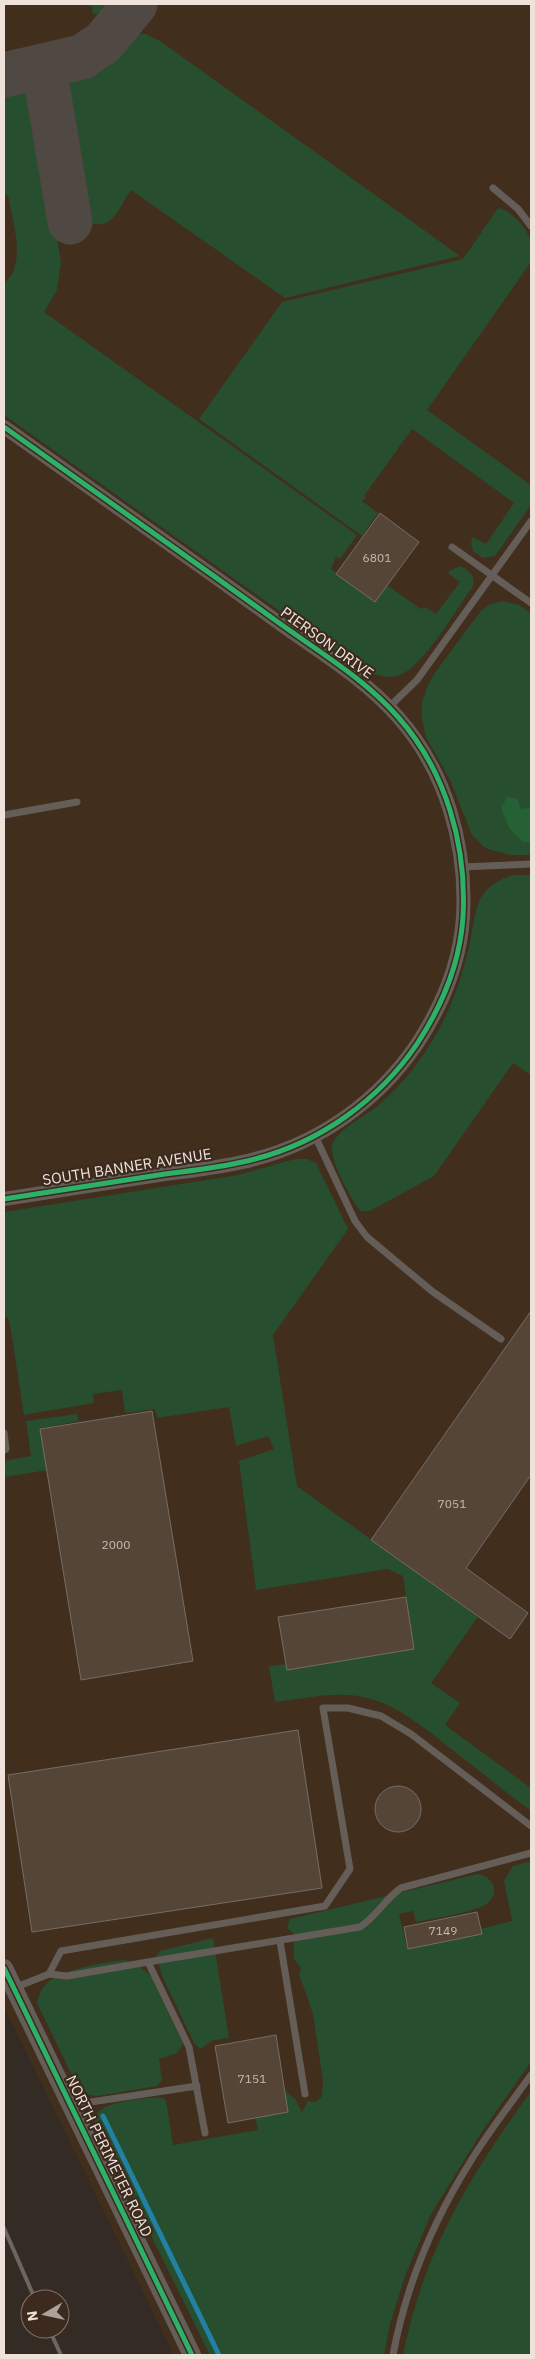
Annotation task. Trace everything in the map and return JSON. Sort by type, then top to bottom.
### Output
[{"type":"street","name":"PIERSON DRIVE","points":[[4,427],[366,686],[389,707],[416,740],[440,783],[453,818],[462,867],[463,906],[460,941],[452,973],[436,1012],[406,1060],[380,1090],[351,1114],[315,1136],[278,1152],[255,1159]]},
{"type":"street","name":"SOUTH BANNER AVENUE","points":[[4,1199],[255,1159]]},
{"type":"street","name":"NORTH PERIMETER ROAD","points":[[4,1968],[192,2355]]},
{"type":"lane","points":[[493,188],[518,209],[531,226]]},
{"type":"lane","points":[[389,707],[417,680],[531,521]]},
{"type":"lane","points":[[452,547],[531,603]]},
{"type":"lane","points":[[4,815],[77,802]]},
{"type":"lane","points":[[462,867],[531,864]]},
{"type":"lane","points":[[315,1136],[355,1221],[368,1236],[433,1292],[501,1339]]},
{"type":"lane","points":[[4,1433],[6,1449],[4,1450]]},
{"type":"lane","points":[[49,1974],[61,1951],[325,1906],[350,1869],[323,1708],[348,1708],[381,1716],[411,1734],[531,1826]]},
{"type":"lane","points":[[14,1988],[49,1974],[67,1976],[360,1927],[372,1919],[391,1895],[401,1888],[531,1853]]},
{"type":"lane","points":[[280,1941],[305,2094]]},
{"type":"lane","points":[[148,1962],[190,2047],[205,2133]]},
{"type":"lane","points":[[393,2355],[404,2304],[428,2240],[442,2210],[472,2158],[531,2075]]},
{"type":"lane","points":[[71,2106],[197,2086]]},
{"type":"shaded area","points":[[4,4],[531,4],[531,2355],[174,2355],[4,2007]]},
{"type":"green space","points":[[91,4],[116,4],[108,11],[93,14]]},
{"type":"green space","points":[[136,33],[145,34],[160,41],[460,256],[285,298],[131,190],[117,213],[107,222],[95,224],[90,222],[83,209],[64,84],[72,75],[106,61]]},
{"type":"green space","points":[[19,88],[28,91],[34,99],[61,262],[57,290],[44,312],[357,535],[340,559],[336,557],[331,569],[374,601],[387,583],[388,586],[421,609],[425,607],[436,614],[460,582],[449,574],[449,571],[460,566],[470,572],[474,580],[472,588],[440,635],[411,669],[397,676],[387,677],[361,669],[4,415],[4,283],[11,275],[17,254],[15,229],[8,195],[4,196],[4,90]]},
{"type":"green space","points":[[498,208],[513,216],[526,231],[532,244],[531,262],[427,410],[531,485],[531,505],[495,556],[483,558],[473,551],[471,541],[473,537],[486,544],[514,503],[412,429],[364,496],[366,498],[362,501],[378,513],[362,536],[199,419],[282,302],[463,259]]},
{"type":"green space","points":[[502,601],[519,605],[531,613],[531,855],[510,855],[491,850],[484,847],[472,835],[450,780],[426,737],[422,720],[422,702],[434,674],[480,612],[490,604]]},
{"type":"green space","points":[[507,797],[517,799],[521,809],[531,807],[531,843],[523,842],[509,828],[501,808]]},
{"type":"green space","points":[[513,875],[531,875],[531,1075],[513,1063],[434,1176],[370,1211],[361,1211],[337,1169],[332,1144],[341,1132],[391,1094],[426,1051],[440,1027],[457,990],[476,912],[483,894],[500,880]]},
{"type":"green space","points":[[295,1159],[307,1159],[316,1163],[348,1229],[273,1335],[297,1486],[478,1617],[431,1683],[460,1703],[445,1725],[531,1788],[531,1811],[412,1719],[372,1699],[348,1695],[327,1695],[275,1702],[269,1666],[286,1664],[287,1670],[414,1649],[403,1576],[388,1569],[256,1590],[239,1461],[274,1449],[268,1436],[236,1446],[229,1407],[157,1418],[155,1409],[125,1413],[122,1390],[93,1394],[94,1403],[24,1415],[10,1324],[7,1317],[4,1316],[4,1212],[238,1175]]},
{"type":"green space","points":[[77,1414],[79,1421],[41,1428],[48,1470],[4,1477],[4,1461],[31,1456],[26,1421]]},
{"type":"green space","points":[[531,1861],[531,2062],[483,2130],[431,2214],[405,2276],[390,2324],[384,2355],[210,2355],[94,2120],[96,2115],[103,2108],[115,2104],[142,2099],[163,2098],[166,2100],[173,2145],[258,2130],[254,2112],[287,2105],[285,2091],[295,2099],[302,2112],[308,2101],[316,2102],[322,2096],[323,2081],[313,2014],[299,1974],[301,1968],[294,1959],[293,1933],[287,1928],[290,1919],[478,1874],[491,1881],[494,1895],[488,1903],[475,1909],[416,1922],[413,1911],[399,1914],[407,1948],[512,1921],[504,1881],[513,1866]]},
{"type":"green space","points":[[213,1938],[229,2038],[214,2040],[200,2049],[194,2043],[163,1978],[156,1956],[160,1951]]},
{"type":"green space","points":[[125,1960],[138,1965],[151,1976],[183,2044],[177,2053],[159,2059],[162,2080],[157,2086],[98,2096],[81,2094],[37,2003],[38,1999],[46,1984],[57,1976],[72,1970]]},
{"type":"green space","points":[[531,2091],[531,2355],[403,2355],[423,2281],[452,2216],[488,2153]]},
{"type":"building","points":[[380,513],[419,542],[375,602],[336,574]]},
{"type":"building","points":[[531,1311],[531,1475],[466,1568],[528,1613],[510,1639],[371,1540]]},
{"type":"building","points":[[152,1411],[193,1661],[81,1680],[40,1429]]},
{"type":"building","points":[[406,1597],[414,1649],[287,1670],[278,1617]]},
{"type":"building","points":[[298,1730],[322,1888],[32,1932],[8,1775]]},
{"type":"building","points":[[393,1786],[403,1786],[415,1792],[420,1800],[420,1818],[415,1826],[407,1831],[393,1832],[385,1829],[378,1822],[375,1814],[375,1804],[378,1796],[385,1789]]},
{"type":"building","points":[[477,1912],[482,1934],[408,1949],[404,1927]]},
{"type":"building","points":[[276,2035],[288,2112],[228,2123],[215,2046]]},
{"type":"waterway","points":[[103,2116],[219,2355]]},
{"type":"taxiway","points":[[4,75],[82,57],[104,42],[135,4]]},
{"type":"taxiway","points":[[44,67],[70,222]]},
{"type":"railway","points":[[4,2228],[31,2289]]},
{"type":"railway","points":[[54,2339],[61,2355]]},
{"type":"cycle path","points":[[4,427],[339,665],[385,703],[415,738],[441,785],[457,836],[463,890],[463,917],[458,951],[454,967],[434,1015],[417,1044],[402,1064],[366,1101],[346,1116],[303,1142],[255,1159],[217,1167],[4,1199]]},
{"type":"cycle path","points":[[4,1968],[192,2355]]}]
